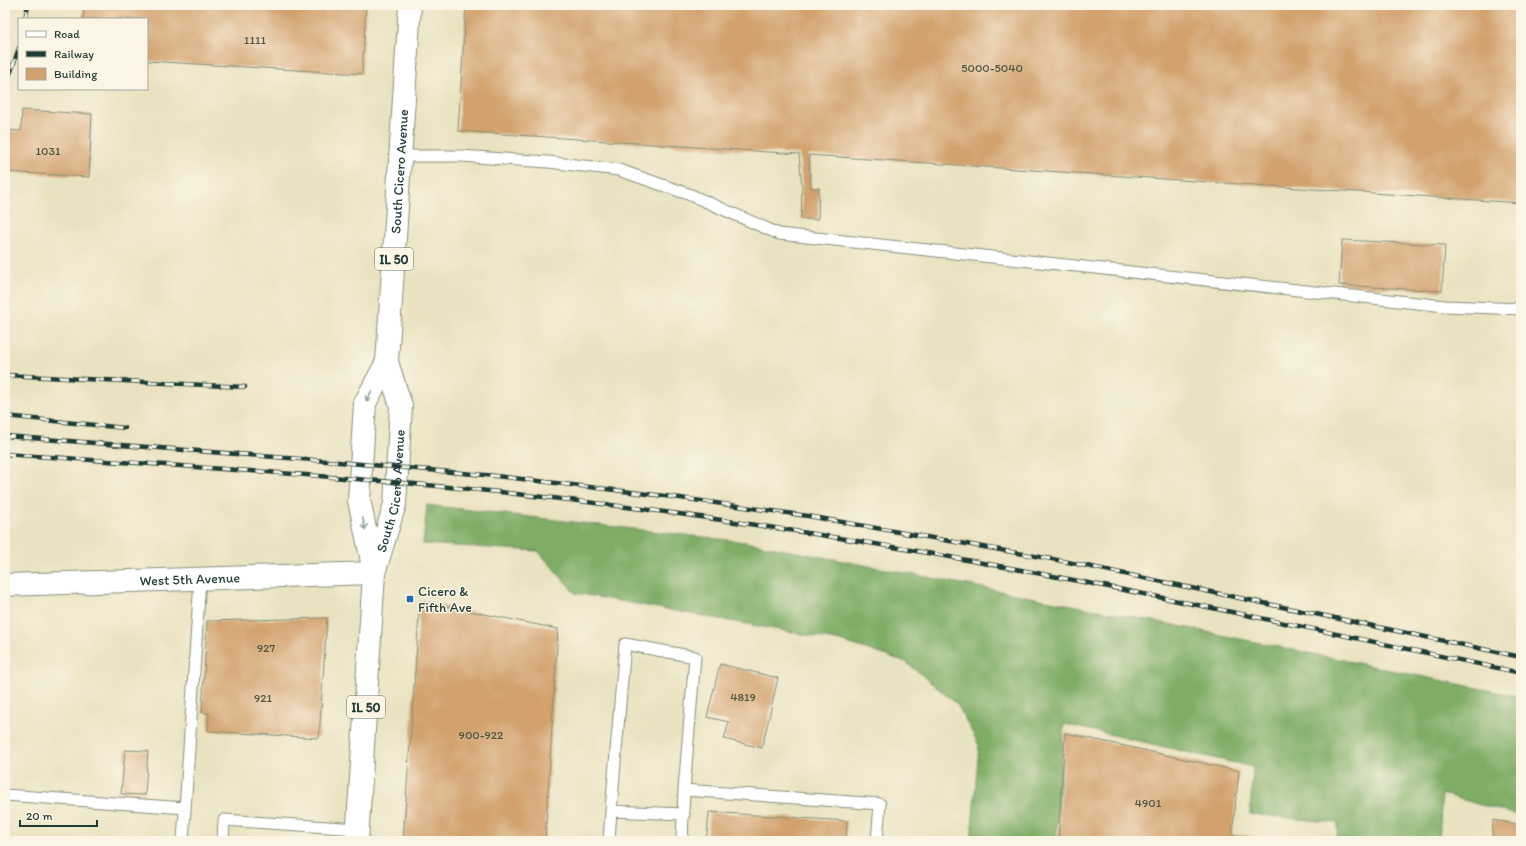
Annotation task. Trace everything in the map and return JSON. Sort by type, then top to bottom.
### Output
[{"type":"main road","name":"South Cicero Avenue","points":[[358,835],[374,573],[395,504],[396,496],[401,406],[387,362],[410,5]]},
{"type":"main road","name":"South Cicero Avenue","points":[[374,573],[359,500],[365,403],[387,362]]},
{"type":"main road","name":"West 5th Avenue","points":[[5,585],[374,573]]},
{"type":"lane","points":[[400,156],[462,156],[548,162],[619,170],[691,195],[779,234],[1445,306],[1521,309]]},
{"type":"lane","points":[[183,841],[200,579]]},
{"type":"lane","points":[[609,841],[625,644],[695,657],[684,790],[682,841]]},
{"type":"lane","points":[[684,790],[880,804],[877,841]]},
{"type":"lane","points":[[5,795],[185,808]]},
{"type":"lane","points":[[611,811],[684,814]]},
{"type":"lane","points":[[222,841],[224,820],[358,835]]},
{"type":"green space","points":[[427,505],[745,542],[1149,620],[1521,697],[1521,816],[1442,794],[1439,841],[1337,841],[1338,823],[1250,814],[1253,767],[1064,724],[1056,841],[971,841],[979,745],[957,704],[906,662],[841,641],[575,593],[538,551],[423,544]]},
{"type":"building","points":[[84,5],[366,5],[362,74],[148,61],[148,18],[83,18]]},
{"type":"building","points":[[466,5],[1521,5],[1521,203],[809,155],[811,188],[819,188],[818,219],[801,219],[802,187],[799,154],[458,131]]},
{"type":"building","points":[[22,110],[92,114],[89,177],[5,172],[5,130],[21,131]]},
{"type":"building","points":[[1342,240],[1445,245],[1442,291],[1339,285]]},
{"type":"building","points":[[420,601],[558,629],[545,841],[403,841]]},
{"type":"building","points":[[327,618],[319,738],[208,731],[209,713],[202,713],[207,621]]},
{"type":"building","points":[[720,664],[778,678],[762,748],[724,739],[729,722],[707,717]]},
{"type":"building","points":[[1065,733],[1239,771],[1232,835],[1249,836],[1248,841],[1058,841]]},
{"type":"building","points":[[125,750],[148,751],[145,795],[121,794]]},
{"type":"building","points":[[709,812],[847,821],[846,841],[705,841],[705,836],[707,836]]},
{"type":"building","points":[[1493,820],[1521,825],[1521,841],[1492,841]]},
{"type":"railway","points":[[25,18],[28,5]]},
{"type":"railway","points":[[5,84],[18,51]]},
{"type":"railway","points":[[5,375],[245,387]]},
{"type":"railway","points":[[5,416],[125,428]]},
{"type":"railway","points":[[5,436],[327,461],[496,476],[673,497],[808,516],[1063,561],[1521,657]]},
{"type":"railway","points":[[5,454],[429,485],[554,498],[717,519],[846,539],[1136,592],[1521,673]]},
{"type":"place","name":"Cicero & Fifth Ave","points":[[410,599]]}]
